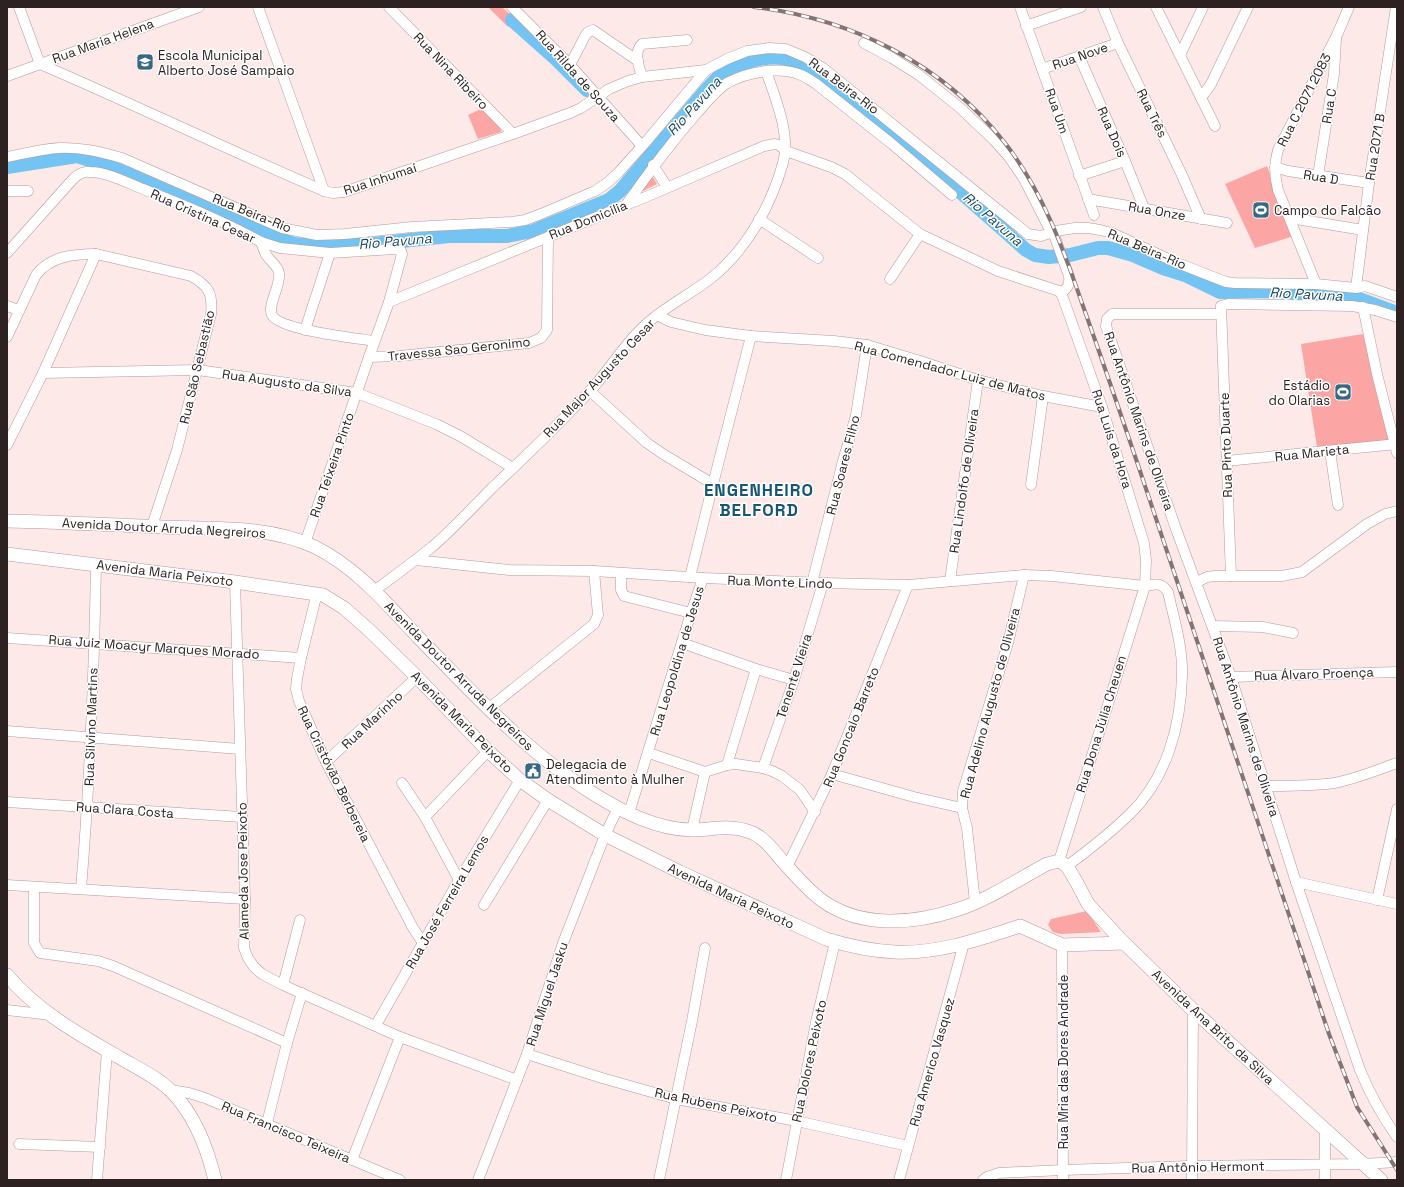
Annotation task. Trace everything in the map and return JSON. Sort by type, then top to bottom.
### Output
[{"type":"main road","name":"Avenida Doutor Arruda Negreiros","points":[[7,521],[152,526],[255,532],[281,536],[305,543],[326,553],[349,567],[506,727],[554,767],[586,789],[624,811],[642,819],[665,826],[692,830],[729,828],[750,832],[766,842],[815,895],[826,903],[848,914],[876,921],[898,922],[927,918],[957,910],[976,902],[1047,864],[1063,864]]},
{"type":"main road","name":"Avenida Maria Peixoto","points":[[7,554],[317,593],[332,599],[370,630],[488,751],[520,780],[548,800],[605,835],[680,872],[792,924],[835,942],[868,949],[895,952],[920,951],[964,943],[1020,926],[1062,945]]},
{"type":"main road","name":"Avenida Ana Brito da Silva","points":[[1063,864],[1077,883],[1088,904],[1124,943],[1193,1010],[1381,1180]]},
{"type":"main road","points":[[1062,945],[1124,943]]},
{"type":"main road","points":[[7,974],[22,990],[51,1015],[74,1031],[157,1080],[170,1090],[189,1114],[201,1135],[209,1156],[215,1180]]},
{"type":"street","points":[[19,7],[40,64]]},
{"type":"street","name":"Rua Maria Helena","points":[[7,76],[199,7]]},
{"type":"street","points":[[258,7],[324,191]]},
{"type":"street","name":"Rua Nina Ribeiro","points":[[389,7],[513,134]]},
{"type":"street","name":"Rua Rilda de Souza","points":[[512,7],[570,65],[642,146]]},
{"type":"street","name":"Rua Um","points":[[1020,7],[1094,215]]},
{"type":"street","points":[[1026,26],[1081,7]]},
{"type":"street","name":"Rua Três","points":[[1102,7],[1181,172],[1201,219]]},
{"type":"street","points":[[1156,7],[1215,126]]},
{"type":"street","points":[[1180,55],[1203,7]]},
{"type":"street","points":[[1201,98],[1211,84],[1248,7]]},
{"type":"street","name":"Rua C 2071 2083","points":[[1316,284],[1275,181],[1275,167],[1278,150],[1337,35],[1349,7]]},
{"type":"street","name":"Rua 2071 B","points":[[1356,288],[1369,184],[1396,7]]},
{"type":"street","points":[[570,65],[585,36],[588,32],[593,30],[638,61]]},
{"type":"street","name":"Rua C","points":[[1318,176],[1334,74],[1337,35]]},
{"type":"street","points":[[642,77],[638,61],[638,49],[642,44],[687,40]]},
{"type":"street","name":"Rua Nove","points":[[1042,69],[1118,42]]},
{"type":"street","points":[[864,43],[919,75],[959,107],[994,140],[1009,157],[1024,179],[1052,232],[1066,266],[1070,282],[1062,294]]},
{"type":"street","name":"Rua Beira-Rio","points":[[7,157],[58,148],[78,148],[100,152],[122,158],[282,228],[317,235],[345,234],[412,227],[512,222],[525,220],[595,191],[607,183],[642,146],[706,70],[747,51],[769,48],[786,49],[805,57],[823,68],[880,113],[1018,228],[1028,234],[1033,236],[1041,236],[1066,229],[1088,228],[1112,233],[1175,262],[1226,282],[1316,284],[1356,288],[1365,286],[1397,297]]},
{"type":"street","name":"Rua Dois","points":[[1079,56],[1144,208]]},
{"type":"street","name":"Rua Inhumaí","points":[[40,64],[324,191],[333,193],[344,192],[570,113],[618,85],[642,77],[706,70]]},
{"type":"street","points":[[626,205],[653,165],[709,100],[726,84],[742,77],[766,72],[787,72],[801,75],[815,83],[898,148],[952,195]]},
{"type":"street","name":"Rua Major Augusto Cesar","points":[[374,591],[433,546],[590,391],[635,335],[657,315],[724,268],[746,240],[759,219],[774,188],[784,162],[786,150],[782,123],[766,72]]},
{"type":"street","name":"Rua Domicilia","points":[[389,302],[771,144],[779,145],[786,150],[831,167],[845,174],[920,234],[998,271],[1057,290],[1062,294]]},
{"type":"street","points":[[1079,176],[1125,161]]},
{"type":"street","points":[[653,165],[667,188]]},
{"type":"street","name":"Rua D","points":[[1275,167],[1288,172],[1369,184]]},
{"type":"street","name":"Rua Cristina Cesar","points":[[7,253],[65,186],[81,173],[90,172],[103,174],[223,222],[261,242],[267,257],[276,266],[279,272],[278,283],[271,309],[273,317],[277,321],[285,325],[305,330],[374,341]]},
{"type":"street","points":[[7,191],[28,191]]},
{"type":"street","name":"Rua Onze","points":[[1088,199],[1227,223]]},
{"type":"street","points":[[1290,218],[1363,230]]},
{"type":"street","points":[[759,219],[818,258]]},
{"type":"street","points":[[890,279],[920,234]]},
{"type":"street","name":"Travessa Sao Geronimo","points":[[369,357],[399,356],[530,343],[541,338],[547,330],[548,237]]},
{"type":"street","points":[[261,242],[280,248],[330,253],[305,330]]},
{"type":"street","name":"Rua Teixeira Pinto","points":[[305,543],[374,341],[389,302],[402,254],[401,251],[395,249],[330,253]]},
{"type":"street","name":"Rua São Sebastião","points":[[7,337],[36,275],[42,267],[50,262],[63,258],[80,254],[96,254],[191,276],[204,284],[211,296],[211,314],[177,450],[152,526]]},
{"type":"street","points":[[7,445],[43,373],[96,254]]},
{"type":"street","name":"Rua Luís da Hora","points":[[1062,294],[1102,407],[1144,543],[1146,560],[1144,586]]},
{"type":"street","points":[[1220,310],[1228,304],[1363,307],[1397,317]]},
{"type":"street","points":[[7,306],[19,310]]},
{"type":"street","points":[[1363,307],[1377,374],[1396,447]]},
{"type":"street","name":"Rua Antônio Marins de Oliveira","points":[[1220,310],[1112,314],[1107,319],[1106,326],[1176,529],[1231,676],[1296,882],[1360,1070],[1371,1096],[1383,1118],[1397,1137]]},
{"type":"street","name":"Rua Pinto Duarte","points":[[1220,310],[1231,576]]},
{"type":"street","name":"Rua Comendador Luiz de Matos","points":[[657,315],[670,322],[685,326],[751,336],[834,341],[867,345],[978,380],[1043,396],[1102,407]]},
{"type":"street","points":[[690,577],[751,336]]},
{"type":"street","name":"Rua Soares Filho","points":[[812,583],[856,415],[867,345]]},
{"type":"street","name":"Rua Augusto da Silva","points":[[43,373],[198,370],[357,393],[436,424],[460,436],[512,468]]},
{"type":"street","name":"Rua Lindolfo de Oliveira","points":[[950,582],[978,380]]},
{"type":"street","points":[[590,391],[647,443],[713,484]]},
{"type":"street","points":[[1031,486],[1043,396]]},
{"type":"street","name":"Rua Marieta","points":[[1226,461],[1330,451],[1396,447]]},
{"type":"street","points":[[1330,451],[1338,505]]},
{"type":"street","points":[[1197,582],[1206,577],[1215,576],[1282,576],[1302,572],[1347,537],[1367,524],[1397,510]]},
{"type":"street","name":"Rua Monte Lindo","points":[[416,560],[509,570],[594,571],[812,583],[908,585],[1024,575],[1058,576],[1144,586],[1157,584],[1164,586],[1168,592],[1178,635],[1182,675],[1176,726],[1170,752],[1158,777],[1144,798],[1131,813],[1093,846],[1063,864]]},
{"type":"street","name":"Rua Silvino Martins","points":[[81,889],[88,808],[96,565]]},
{"type":"street","points":[[488,709],[594,624],[598,615],[594,571]]},
{"type":"street","points":[[621,573],[621,590],[624,596],[691,613]]},
{"type":"street","name":"Rua Adelino Augusto de Oliveira","points":[[976,902],[967,828],[962,808],[962,798],[964,785],[1008,643],[1024,575]]},
{"type":"street","name":"Rua Leopoldina de Jesus","points":[[624,811],[649,753],[703,578]]},
{"type":"street","name":"Alameda Jose Peixoto","points":[[235,582],[245,899],[244,948],[248,958],[254,967],[262,974],[283,986],[376,1025],[400,1037],[517,1080]]},
{"type":"street","name":"Tenente Vieira","points":[[763,768],[794,680],[823,583]]},
{"type":"street","name":"Rua Goncalo Barreto","points":[[788,867],[832,774],[908,585]]},
{"type":"street","name":"Rua Dona Júlia Cheuen","points":[[1063,864],[1144,586]]},
{"type":"street","name":"Rua Cristóvão Berbereia","points":[[317,593],[300,658],[296,689],[298,701],[326,762],[413,928],[423,943]]},
{"type":"street","points":[[1213,626],[1263,627],[1293,633]]},
{"type":"street","name":"Rua Juiz Moacyr Marques Morado","points":[[7,638],[300,658]]},
{"type":"street","points":[[682,643],[756,669],[794,680]]},
{"type":"street","points":[[727,765],[756,669]]},
{"type":"street","name":"Rua Álvaro Proença","points":[[1231,676],[1397,672]]},
{"type":"street","name":"Rua Marinho","points":[[326,762],[417,677]]},
{"type":"street","points":[[7,731],[240,749]]},
{"type":"street","points":[[425,818],[488,751]]},
{"type":"street","points":[[649,753],[705,772],[727,765],[736,764],[763,768],[772,771],[792,783],[800,790],[815,812]]},
{"type":"street","points":[[1265,786],[1335,782],[1350,779],[1397,763]]},
{"type":"street","points":[[692,830],[705,772]]},
{"type":"street","points":[[832,774],[920,799],[962,808]]},
{"type":"street","name":"Rua José Ferreira Lemos","points":[[376,1025],[459,880],[520,780]]},
{"type":"street","points":[[402,783],[425,818],[459,880]]},
{"type":"street","points":[[484,904],[548,800]]},
{"type":"street","name":"Rua Clara Costa","points":[[7,802],[242,818]]},
{"type":"street","points":[[1377,900],[1397,809]]},
{"type":"street","name":"Rua Miguel Jasku","points":[[478,1180],[528,1054],[563,943],[605,835],[624,811]]},
{"type":"street","points":[[1296,882],[1397,904]]},
{"type":"street","points":[[7,885],[245,899]]},
{"type":"street","points":[[34,887],[34,943],[40,953],[98,961],[113,966],[287,1043]]},
{"type":"street","points":[[283,986],[300,920]]},
{"type":"street","name":"Rua Dolores Peixoto","points":[[786,1180],[816,1022],[835,942]]},
{"type":"street","name":"Rua Americo Vasquez","points":[[899,1180],[964,943]]},
{"type":"street","name":"Rua Mria das Dores Andrade","points":[[1062,945],[1063,1175]]},
{"type":"street","points":[[659,1180],[690,1028],[704,948]]},
{"type":"street","points":[[267,1123],[287,1043],[302,993]]},
{"type":"street","points":[[7,1010],[51,1015]]},
{"type":"street","points":[[1192,1180],[1193,1010]]},
{"type":"street","points":[[352,1160],[400,1037]]},
{"type":"street","points":[[97,1180],[107,1051]]},
{"type":"street","name":"Rua Rubens Peixoto","points":[[528,1054],[602,1078],[676,1099],[796,1121],[908,1146]]},
{"type":"street","name":"Rua Francisco Teixeira","points":[[170,1090],[205,1098],[400,1180]]},
{"type":"street","points":[[1325,1130],[1325,1180]]},
{"type":"street","points":[[19,1144],[100,1147]]},
{"type":"street","name":"Rua Antônio Hermont","points":[[999,1177],[1063,1175],[1191,1166],[1363,1164],[1397,1162]]},
{"type":"street","points":[[983,1180],[987,1177],[999,1177]]},
{"type":"shaded area","points":[[488,7],[502,7],[513,17],[510,20],[512,23],[508,27]]},
{"type":"shaded area","points":[[483,108],[500,126],[501,132],[478,139],[468,115]]},
{"type":"shaded area","name":"Campo do Falcão","points":[[1267,166],[1294,236],[1255,248],[1225,184]]},
{"type":"shaded area","points":[[650,172],[657,184],[635,195]]},
{"type":"shaded area","name":"Estádio do Olarias","points":[[1363,334],[1390,440],[1317,447],[1301,344]]},
{"type":"shaded area","points":[[1087,911],[1101,932],[1060,934],[1053,932],[1048,925],[1051,919]]},
{"type":"waterway","points":[[512,20],[556,59],[587,90]]},
{"type":"waterway","name":"Rio Pavuna","points":[[7,167],[77,156],[109,166],[276,238],[294,244],[323,247],[373,244],[449,236],[507,236],[533,231],[609,200],[620,191],[716,79],[722,74],[744,63],[753,60],[778,58],[786,59],[804,66],[821,78],[918,156],[1026,250],[1035,255],[1049,257],[1070,255],[1098,248],[1108,248],[1133,255],[1163,268],[1185,275],[1220,292],[1269,291],[1354,297],[1397,313]]},
{"type":"railway","points":[[754,7],[791,13],[826,22],[861,34],[924,68],[954,90],[980,115],[1005,143],[1030,181],[1060,242],[1097,346],[1329,1034],[1357,1107],[1397,1170]]},
{"type":"place","name":"Escola Municipal Alberto José Sampaio","points":[[145,62]]},
{"type":"place","name":"Campo do Falcão","points":[[1261,210]]},
{"type":"place","name":"Estádio do Olarias","points":[[1343,392]]},
{"type":"place","name":"Delegacia de Atendimento à Mulher","points":[[533,771]]},
{"type":"district","name":"ENGENHEIRO BELFORD","points":[[759,500]]}]
